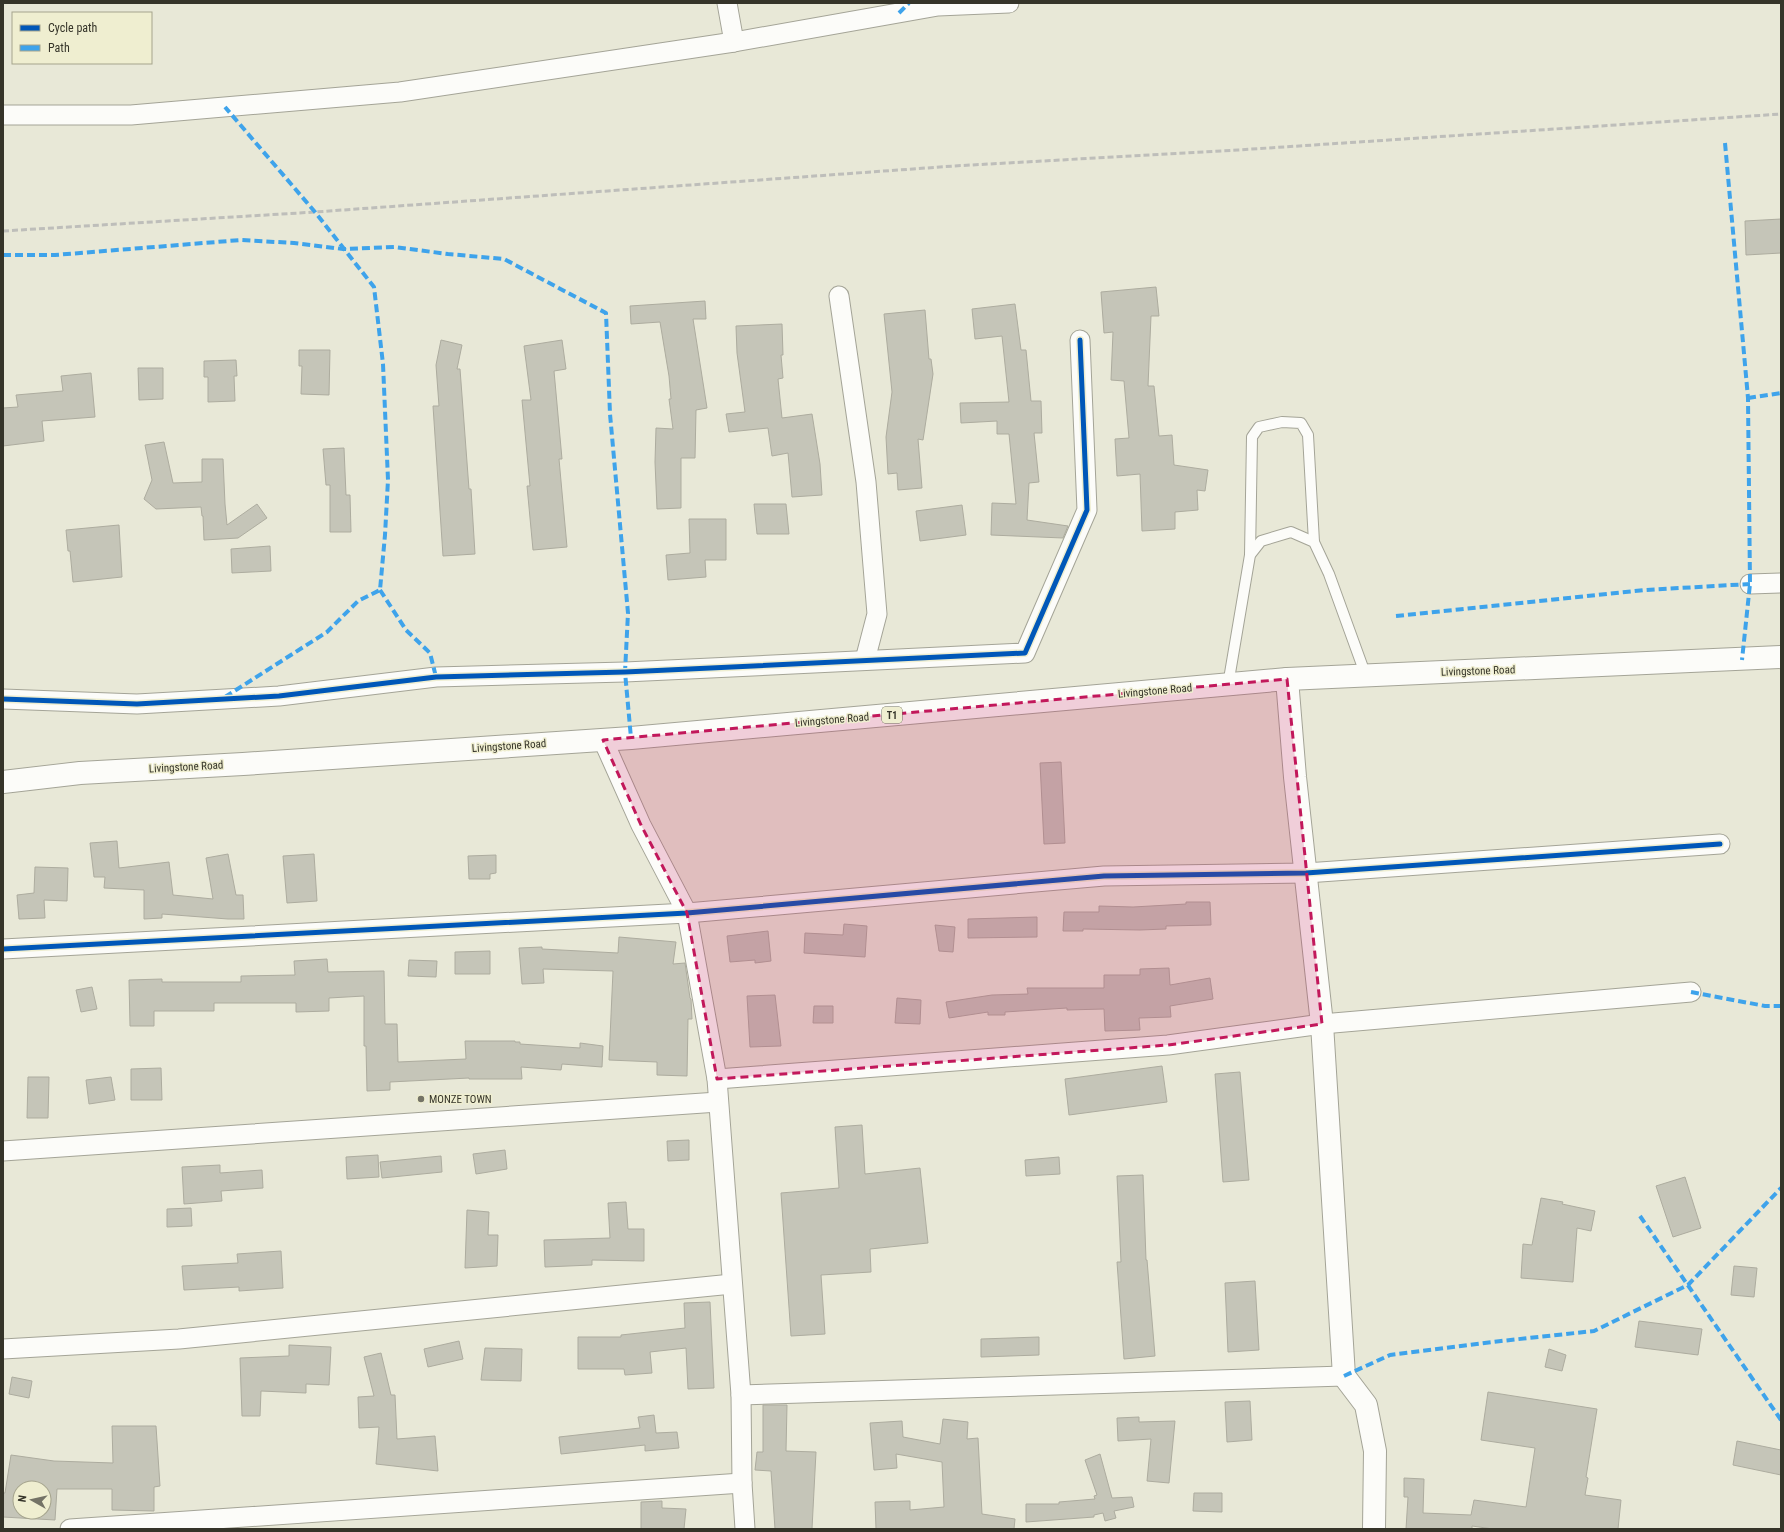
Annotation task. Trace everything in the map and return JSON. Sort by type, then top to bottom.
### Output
[{"type":"main road","name":"Livingstone Road","points":[[3,782],[80,773],[244,764],[603,740],[1287,679],[1781,657]]},
{"type":"main road","points":[[1287,679],[1295,776],[1322,1024],[1344,1376],[1366,1405],[1375,1451],[1374,1529]]},
{"type":"street","points":[[727,3],[734,42]]},
{"type":"street","points":[[3,115],[131,115],[400,92],[734,42],[938,6],[1009,3]]},
{"type":"street","points":[[839,296],[866,482],[877,614],[865,660]]},
{"type":"street","points":[[3,699],[136,704],[279,696],[436,677],[625,672],[1025,653],[1087,510],[1080,340]]},
{"type":"street","points":[[1750,584],[1781,583]]},
{"type":"street","points":[[603,740],[641,825],[687,913],[717,1079],[741,1395],[742,1483],[745,1529]]},
{"type":"street","points":[[3,949],[687,913],[1104,876],[1306,872],[1720,844]]},
{"type":"street","points":[[717,1079],[1168,1045],[1322,1024],[1691,992]]},
{"type":"street","points":[[3,1151],[718,1102]]},
{"type":"street","points":[[3,1349],[179,1339],[732,1284]]},
{"type":"street","points":[[741,1395],[1344,1376]]},
{"type":"street","points":[[70,1529],[742,1483]]},
{"type":"lane","points":[[1228,685],[1250,555],[1252,437],[1258,427],[1282,422],[1301,423],[1308,435],[1314,542],[1329,574],[1366,676]]},
{"type":"lane","points":[[1250,555],[1261,541],[1291,532],[1314,542]]},
{"type":"highlighted area","points":[[1287,679],[1322,1024],[1168,1045],[717,1079],[687,913],[641,825],[603,740]]},
{"type":"building","points":[[1781,219],[1781,253],[1746,255],[1745,221]]},
{"type":"building","points":[[1156,287],[1159,316],[1151,316],[1148,386],[1154,386],[1159,436],[1172,435],[1174,465],[1208,470],[1205,491],[1197,490],[1198,510],[1175,512],[1175,529],[1142,531],[1140,474],[1117,476],[1115,439],[1129,438],[1124,381],[1111,380],[1113,332],[1104,333],[1101,292]]},
{"type":"building","points":[[705,301],[706,319],[693,319],[707,408],[696,410],[695,458],[681,458],[681,508],[657,509],[655,462],[656,428],[673,429],[669,399],[671,399],[669,376],[660,322],[631,324],[630,306]]},
{"type":"building","points":[[1015,304],[1021,350],[1026,350],[1031,401],[1041,401],[1042,433],[1034,433],[1039,482],[1029,483],[1027,520],[1068,526],[1063,538],[991,535],[992,503],[1016,504],[1009,434],[997,434],[997,421],[961,423],[960,403],[1009,402],[1002,336],[975,339],[972,309]]},
{"type":"building","points":[[925,310],[929,359],[931,359],[933,374],[923,440],[918,439],[922,488],[898,490],[897,473],[888,474],[886,437],[892,392],[884,314]]},
{"type":"building","points":[[782,324],[783,355],[781,355],[783,378],[778,379],[782,418],[812,414],[820,464],[822,495],[792,497],[788,453],[772,456],[768,428],[729,432],[726,414],[745,412],[737,353],[736,326]]},
{"type":"building","points":[[441,340],[462,345],[457,369],[460,369],[469,489],[471,489],[475,554],[443,556],[433,406],[439,406],[436,365]]},
{"type":"building","points":[[562,340],[566,369],[554,371],[562,459],[559,459],[567,547],[533,550],[527,486],[530,486],[522,400],[531,400],[524,346]]},
{"type":"building","points":[[299,350],[330,350],[329,395],[301,394],[302,366],[299,366]]},
{"type":"building","points":[[236,360],[237,376],[234,376],[235,401],[208,402],[208,377],[204,377],[204,361]]},
{"type":"building","points":[[138,368],[163,368],[163,399],[139,400]]},
{"type":"building","points":[[91,373],[95,417],[42,421],[44,441],[3,446],[3,408],[18,407],[16,395],[63,391],[61,376]]},
{"type":"building","points":[[164,442],[173,483],[202,482],[202,459],[223,459],[227,525],[257,504],[267,518],[238,538],[204,540],[201,507],[156,509],[144,499],[152,480],[145,445]]},
{"type":"building","points":[[344,448],[346,495],[350,495],[351,532],[330,532],[330,485],[326,485],[323,449]]},
{"type":"building","points":[[754,504],[786,504],[789,534],[757,534]]},
{"type":"building","points":[[962,505],[966,535],[920,541],[916,511]]},
{"type":"building","points":[[689,519],[726,519],[726,560],[705,560],[706,577],[668,580],[666,555],[690,553]]},
{"type":"building","points":[[119,525],[122,577],[73,582],[66,530]]},
{"type":"building","points":[[270,546],[271,571],[232,573],[231,549]]},
{"type":"building","points":[[1061,762],[1065,843],[1044,844],[1040,763]]},
{"type":"building","points":[[117,841],[119,868],[169,862],[173,895],[213,899],[206,858],[228,854],[236,895],[243,895],[244,919],[162,914],[162,918],[144,919],[144,890],[104,888],[105,877],[94,877],[90,843]]},
{"type":"building","points":[[314,854],[317,901],[287,903],[283,856]]},
{"type":"building","points":[[496,855],[496,873],[490,874],[490,879],[469,879],[468,856]]},
{"type":"building","points":[[35,867],[68,868],[67,901],[44,900],[45,918],[19,919],[17,895],[34,893]]},
{"type":"building","points":[[1186,902],[1210,902],[1211,925],[1166,926],[1166,929],[1083,929],[1083,931],[1063,931],[1064,912],[1099,912],[1099,906],[1133,907],[1186,904]]},
{"type":"building","points":[[1037,917],[1037,937],[968,938],[968,919]]},
{"type":"building","points":[[844,924],[867,926],[865,957],[804,953],[805,933],[843,935]]},
{"type":"building","points":[[935,925],[955,927],[953,952],[939,951]]},
{"type":"building","points":[[768,931],[771,961],[755,963],[755,960],[730,962],[727,936]]},
{"type":"building","points":[[619,937],[676,942],[673,964],[685,963],[691,999],[692,1019],[688,1019],[687,1076],[657,1075],[657,1062],[609,1060],[613,971],[543,969],[544,983],[522,984],[519,948],[542,947],[542,949],[618,953]]},
{"type":"building","points":[[490,951],[490,974],[455,974],[455,952]]},
{"type":"building","points":[[327,959],[328,972],[384,971],[385,1024],[397,1024],[398,1062],[466,1059],[465,1041],[515,1041],[520,1042],[520,1044],[580,1048],[580,1043],[603,1046],[602,1067],[562,1064],[561,1070],[521,1067],[522,1079],[469,1078],[390,1082],[390,1090],[367,1091],[366,1046],[364,1046],[364,996],[329,998],[329,1011],[296,1012],[296,1003],[214,1003],[214,1011],[154,1011],[154,1026],[130,1026],[129,980],[162,979],[162,982],[241,982],[241,976],[295,975],[294,961]]},
{"type":"building","points":[[409,960],[437,961],[436,977],[408,976]]},
{"type":"building","points":[[1169,968],[1170,985],[1210,978],[1213,999],[1170,1006],[1171,1017],[1139,1018],[1140,1030],[1105,1031],[1104,1009],[1067,1010],[1067,1008],[1005,1012],[1005,1015],[988,1015],[988,1012],[949,1018],[946,1002],[992,995],[1028,994],[1027,988],[1104,988],[1104,975],[1140,975],[1140,969]]},
{"type":"building","points":[[92,987],[97,1009],[81,1012],[76,990]]},
{"type":"building","points":[[775,995],[781,1046],[750,1047],[747,996]]},
{"type":"building","points":[[897,998],[921,1000],[920,1024],[895,1023]]},
{"type":"building","points":[[814,1006],[833,1006],[833,1023],[813,1023]]},
{"type":"building","points":[[1162,1066],[1167,1102],[1069,1115],[1065,1079]]},
{"type":"building","points":[[161,1068],[162,1100],[131,1100],[131,1069]]},
{"type":"building","points":[[1240,1072],[1249,1180],[1223,1182],[1215,1074]]},
{"type":"building","points":[[28,1077],[49,1077],[48,1118],[27,1118]]},
{"type":"building","points":[[111,1077],[115,1100],[89,1104],[86,1080]]},
{"type":"building","points":[[862,1125],[865,1174],[920,1168],[928,1243],[870,1249],[871,1272],[821,1275],[825,1334],[791,1336],[781,1193],[839,1188],[835,1127]]},
{"type":"building","points":[[689,1140],[689,1160],[668,1161],[667,1141]]},
{"type":"building","points":[[505,1150],[507,1169],[476,1174],[473,1154]]},
{"type":"building","points":[[378,1155],[379,1177],[347,1179],[346,1157]]},
{"type":"building","points":[[441,1156],[442,1172],[382,1178],[380,1162]]},
{"type":"building","points":[[1059,1157],[1060,1174],[1026,1176],[1025,1160]]},
{"type":"building","points":[[220,1165],[220,1173],[262,1170],[263,1188],[221,1191],[222,1201],[184,1204],[182,1167]]},
{"type":"building","points":[[1143,1175],[1146,1260],[1155,1356],[1124,1359],[1117,1262],[1121,1262],[1117,1176]]},
{"type":"building","points":[[1685,1177],[1701,1228],[1673,1237],[1656,1186]]},
{"type":"building","points":[[1541,1198],[1563,1202],[1562,1204],[1595,1211],[1591,1231],[1577,1228],[1573,1282],[1521,1278],[1523,1244],[1532,1245]]},
{"type":"building","points":[[626,1202],[628,1229],[644,1229],[644,1261],[592,1260],[592,1265],[545,1267],[544,1240],[610,1238],[608,1203]]},
{"type":"building","points":[[191,1208],[192,1226],[167,1227],[167,1209]]},
{"type":"building","points":[[467,1210],[489,1212],[488,1235],[498,1235],[497,1266],[465,1268]]},
{"type":"building","points":[[281,1251],[283,1288],[239,1291],[239,1287],[184,1290],[182,1266],[238,1263],[237,1254]]},
{"type":"building","points":[[1734,1266],[1757,1268],[1754,1297],[1731,1295]]},
{"type":"building","points":[[1255,1281],[1259,1350],[1228,1352],[1225,1283]]},
{"type":"building","points":[[710,1302],[714,1388],[688,1389],[686,1348],[650,1352],[652,1373],[625,1375],[624,1369],[578,1369],[578,1337],[621,1337],[621,1335],[685,1328],[684,1303]]},
{"type":"building","points":[[1639,1321],[1702,1329],[1698,1355],[1635,1347]]},
{"type":"building","points":[[1039,1337],[1039,1355],[981,1357],[981,1339]]},
{"type":"building","points":[[459,1341],[463,1359],[428,1367],[424,1349]]},
{"type":"building","points":[[289,1345],[331,1347],[329,1385],[306,1384],[306,1393],[261,1391],[260,1416],[242,1416],[240,1358],[289,1356]]},
{"type":"building","points":[[485,1348],[522,1349],[521,1381],[481,1380]]},
{"type":"building","points":[[1549,1349],[1566,1355],[1562,1371],[1545,1367]]},
{"type":"building","points":[[381,1353],[391,1395],[395,1395],[397,1439],[435,1436],[438,1471],[376,1464],[379,1427],[359,1428],[358,1397],[374,1396],[364,1357]]},
{"type":"building","points":[[12,1377],[32,1381],[29,1398],[9,1394]]},
{"type":"building","points":[[1488,1392],[1597,1409],[1586,1477],[1588,1478],[1585,1495],[1621,1500],[1618,1529],[1493,1529],[1472,1526],[1472,1529],[1406,1529],[1408,1497],[1404,1497],[1404,1478],[1424,1479],[1423,1513],[1471,1515],[1474,1500],[1526,1507],[1535,1448],[1481,1440]]},
{"type":"building","points":[[1250,1401],[1252,1440],[1227,1442],[1225,1402]]},
{"type":"building","points":[[763,1405],[787,1405],[786,1451],[816,1452],[812,1529],[775,1529],[771,1471],[755,1470],[757,1452],[763,1452]]},
{"type":"building","points":[[654,1415],[656,1433],[677,1432],[679,1448],[645,1451],[645,1445],[561,1454],[559,1437],[640,1428],[638,1417]]},
{"type":"building","points":[[1139,1417],[1139,1422],[1175,1421],[1169,1483],[1147,1481],[1151,1439],[1118,1441],[1117,1418]]},
{"type":"building","points":[[943,1419],[968,1422],[967,1439],[978,1438],[982,1514],[1015,1519],[1014,1529],[876,1529],[875,1502],[910,1501],[910,1510],[944,1507],[942,1462],[896,1454],[897,1468],[874,1470],[870,1423],[902,1421],[903,1437],[940,1444]]},
{"type":"building","points":[[112,1426],[156,1426],[160,1486],[154,1487],[154,1511],[112,1510],[112,1489],[57,1489],[55,1520],[52,1520],[52,1480],[12,1480],[12,1518],[3,1517],[3,1493],[5,1493],[11,1455],[54,1461],[113,1463]]},
{"type":"building","points":[[1737,1441],[1781,1450],[1781,1475],[1733,1465]]},
{"type":"building","points":[[1100,1454],[1112,1498],[1132,1497],[1134,1507],[1114,1511],[1116,1518],[1105,1521],[1103,1513],[1094,1515],[1094,1517],[1026,1522],[1026,1504],[1059,1504],[1059,1502],[1095,1499],[1094,1496],[1097,1495],[1085,1460]]},
{"type":"building","points":[[1194,1493],[1222,1493],[1222,1512],[1193,1511]]},
{"type":"building","points":[[662,1501],[662,1508],[686,1509],[684,1529],[641,1529],[641,1502]]},
{"type":"railway","points":[[3,231],[315,212],[954,166],[1238,150],[1781,114]]},
{"type":"marked path","points":[[899,13],[909,3]]},
{"type":"marked path","points":[[225,107],[315,212],[374,287],[383,364],[388,480],[380,590],[358,601],[327,632],[225,697]]},
{"type":"marked path","points":[[1725,143],[1748,398],[1750,584],[1742,660]]},
{"type":"marked path","points":[[3,255],[55,255],[241,240],[294,243],[343,249],[394,247],[504,259],[606,313],[610,414],[628,613],[625,672],[631,738]]},
{"type":"marked path","points":[[1748,398],[1781,393]]},
{"type":"marked path","points":[[1396,616],[1645,590],[1750,584]]},
{"type":"marked path","points":[[380,590],[406,630],[430,653],[436,677]]},
{"type":"marked path","points":[[1691,992],[1765,1006],[1781,1006]]},
{"type":"marked path","points":[[1344,1376],[1390,1355],[1594,1331],[1688,1285],[1781,1188]]},
{"type":"marked path","points":[[1640,1216],[1781,1420]]},
{"type":"cycle path","points":[[3,699],[137,704],[279,696],[436,677],[625,672],[1025,653],[1087,510],[1080,340]]},
{"type":"cycle path","points":[[3,949],[687,913],[1104,876],[1306,873],[1720,844]]},
{"type":"place","name":"MONZE TOWN","points":[[421,1099]]}]
